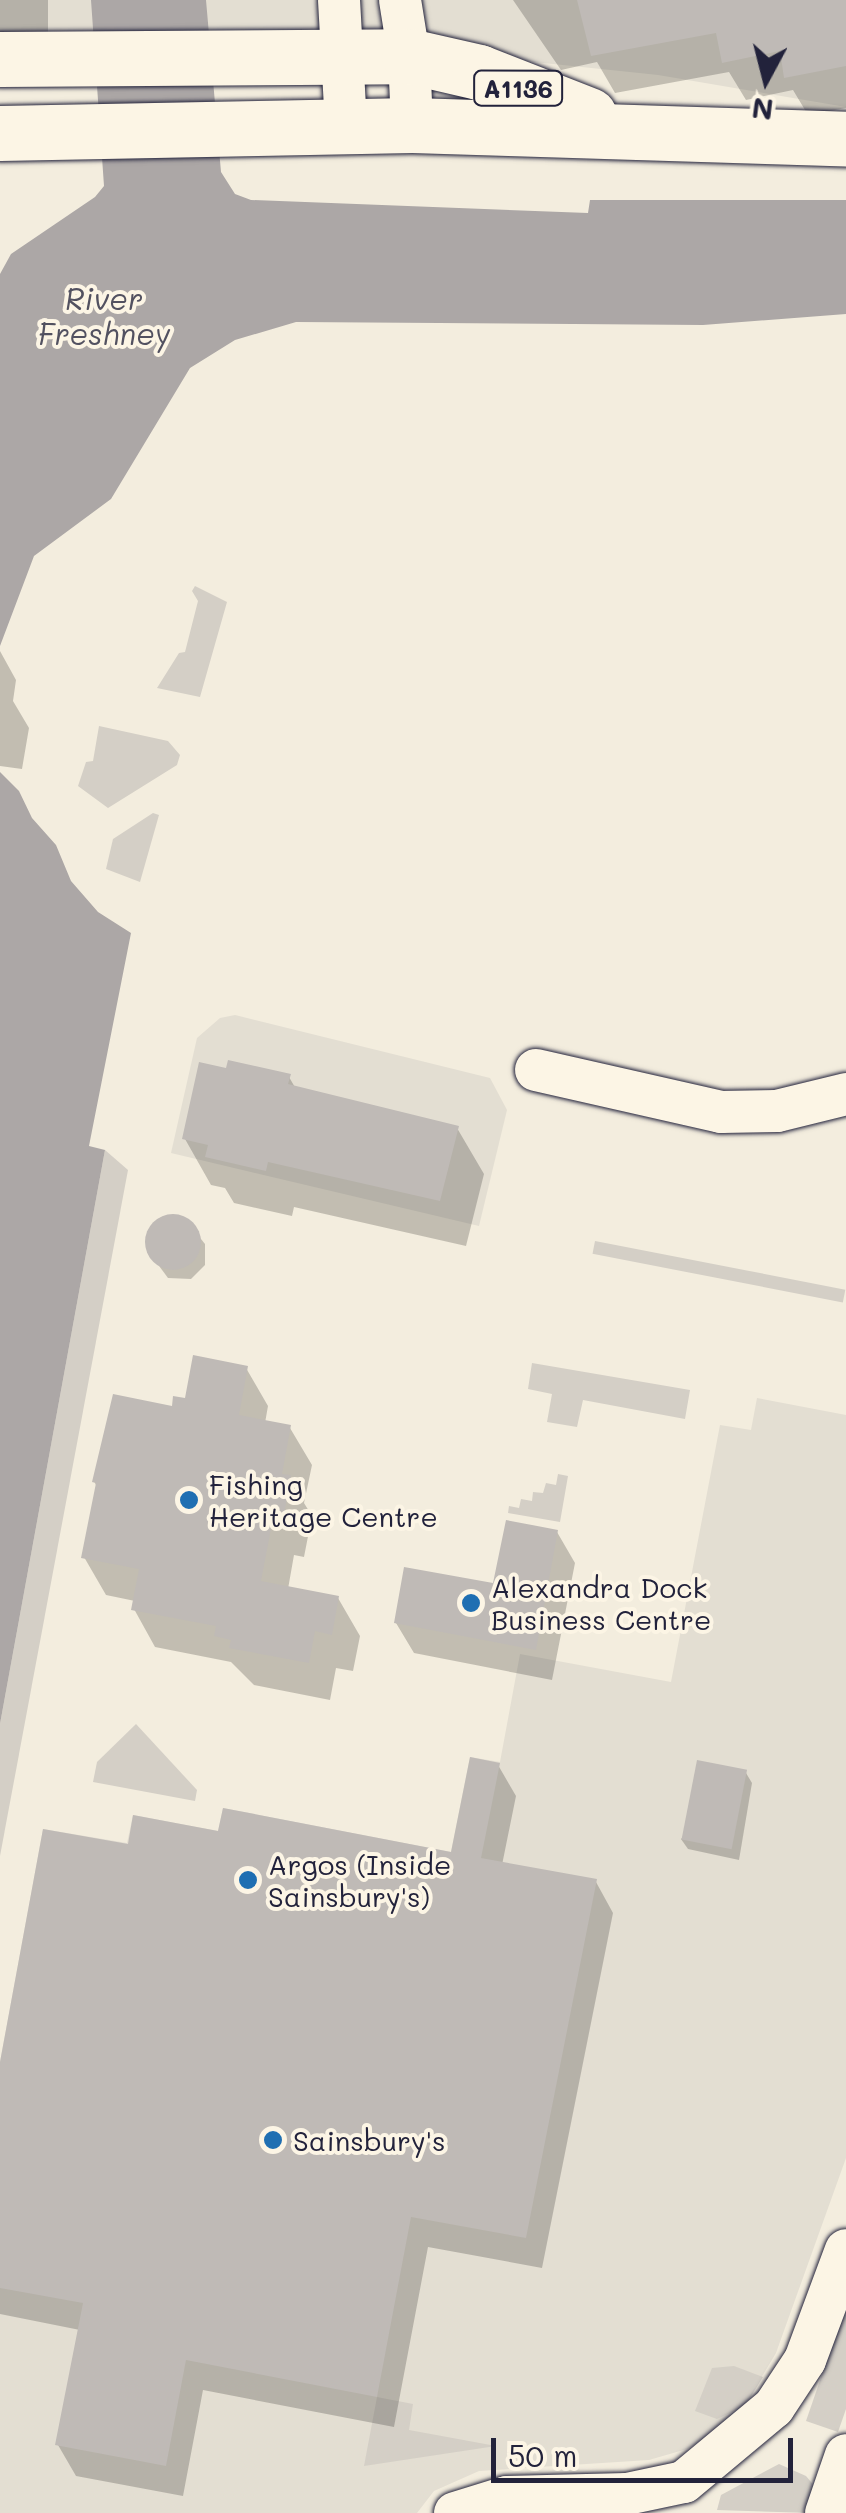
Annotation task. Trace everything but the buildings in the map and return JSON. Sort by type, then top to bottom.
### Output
[{"type":"main road","name":"A1136","points":[[0,58],[409,56],[479,72],[624,130]]},
{"type":"main road","name":"A1136","points":[[0,132],[412,125],[846,139]]},
{"type":"street","points":[[339,0],[346,126]]},
{"type":"street","points":[[400,0],[409,56],[412,125]]},
{"type":"street","points":[[536,1070],[721,1112],[777,1111],[846,1094]]},
{"type":"street","points":[[455,2513],[507,2497],[627,2494],[684,2482],[774,2407],[805,2360],[846,2250]]},
{"type":"street","points":[[826,2513],[846,2454]]},
{"type":"shaded area","points":[[0,0],[846,0],[846,107],[658,75],[275,35],[0,36]]},
{"type":"shaded area","points":[[195,586],[227,602],[200,697],[157,688],[179,653],[185,652],[198,601],[192,591]]},
{"type":"shaded area","points":[[99,726],[168,741],[180,755],[177,765],[108,808],[78,786],[86,762],[93,761]]},
{"type":"shaded area","points":[[153,813],[159,815],[140,882],[106,869],[113,839]]},
{"type":"shaded area","points":[[235,1015],[490,1078],[507,1110],[479,1226],[171,1153],[197,1038],[220,1018]]},
{"type":"shaded area","points":[[105,1150],[128,1170],[0,1856],[0,1724]]},
{"type":"shaded area","points":[[595,1241],[845,1290],[843,1302],[593,1254]]},
{"type":"shaded area","points":[[532,1363],[690,1390],[685,1419],[583,1400],[577,1427],[547,1422],[552,1394],[528,1389]]},
{"type":"shaded area","points":[[757,1398],[846,1415],[846,2158],[776,2353],[736,2420],[687,2449],[649,2460],[479,2471],[434,2491],[417,2513],[0,2513],[0,2062],[43,1829],[127,1843],[133,1815],[218,1831],[223,1808],[451,1852],[470,1757],[500,1762],[520,1654],[671,1682],[720,1425],[751,1430]]},
{"type":"shaded area","points":[[558,1474],[568,1476],[560,1522],[508,1513],[509,1506],[519,1508],[521,1499],[532,1501],[533,1492],[543,1493],[546,1483],[556,1485]]},
{"type":"shaded area","points":[[136,1724],[197,1790],[195,1801],[93,1782],[97,1762]]},
{"type":"shaded area","points":[[846,2305],[846,2409],[838,2432],[806,2421]]},
{"type":"shaded area","points":[[734,2366],[763,2377],[745,2406],[717,2419],[695,2411],[712,2368]]},
{"type":"shaded area","points":[[377,2397],[413,2404],[409,2430],[496,2446],[364,2466]]},
{"type":"shaded area","points":[[779,2464],[806,2476],[816,2488],[812,2513],[717,2510],[721,2495]]},
{"type":"water","name":"River Freshney","points":[[91,0],[206,0],[221,172],[235,194],[251,200],[588,213],[590,200],[846,200],[846,314],[703,325],[296,322],[235,340],[190,368],[111,499],[34,556],[0,646],[0,274],[11,254],[95,197],[104,186]]},
{"type":"water","points":[[0,772],[19,791],[32,818],[56,845],[71,881],[98,912],[131,933],[89,1146],[105,1150],[0,1724]]},
{"type":"place","name":"Fishing Heritage Centre","points":[[189,1500]]},
{"type":"place","name":"Alexandra Dock Business Centre","points":[[471,1603]]},
{"type":"place","name":"Argos (Inside Sainsbury's)","points":[[248,1880]]},
{"type":"place","name":"Sainsbury's","points":[[273,2140]]}]
